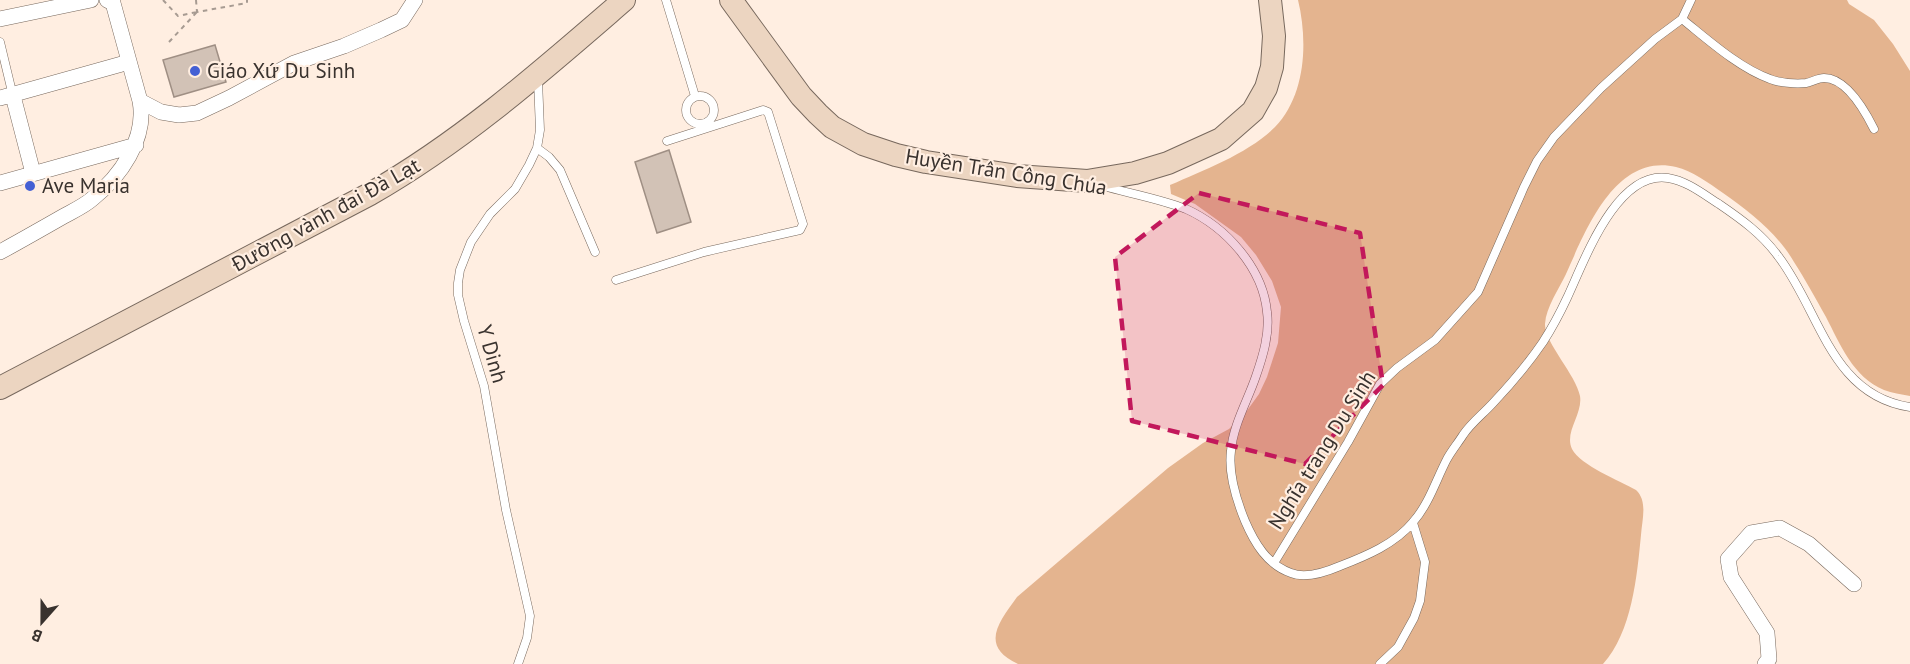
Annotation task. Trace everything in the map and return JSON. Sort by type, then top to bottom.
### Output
[{"type":"main road","name":"Đường vành đai Đà Lạt","points":[[0,388],[387,184],[453,142],[624,0]]},
{"type":"main road","name":"Huyền Trân Công Chúa","points":[[731,0],[801,96],[832,127],[863,144],[926,162],[1017,176],[1087,181]]},
{"type":"main road","points":[[1087,181],[1134,173],[1168,163],[1221,139],[1253,111],[1266,88],[1272,67],[1274,36],[1270,0]]},
{"type":"street","points":[[0,19],[91,0]]},
{"type":"street","points":[[0,252],[91,201],[109,184],[136,145],[141,128],[140,101],[113,3],[107,0]]},
{"type":"street","points":[[140,101],[161,112],[179,115],[197,113],[294,63],[344,46],[402,20],[415,0]]},
{"type":"street","points":[[33,173],[7,97],[129,62]]},
{"type":"street","points":[[0,183],[136,145]]},
{"type":"street","points":[[1765,664],[1768,659],[1767,633],[1731,577],[1728,559],[1751,534],[1780,528],[1809,544],[1854,584]]},
{"type":"lane","points":[[666,0],[695,96]]},
{"type":"lane","name":"Nghĩa trang Du Sinh","points":[[1274,563],[1348,442],[1380,384],[1397,368],[1435,340],[1478,292],[1524,187],[1537,161],[1554,137],[1601,88],[1655,39],[1682,19],[1691,0]]},
{"type":"lane","points":[[1682,19],[1746,67],[1770,79],[1806,83],[1824,78],[1833,80],[1850,91],[1865,110],[1874,129]]},
{"type":"lane","points":[[0,42],[7,97]]},
{"type":"lane","name":"Y Dinh","points":[[518,664],[527,638],[530,616],[506,510],[484,387],[464,321],[458,295],[458,283],[460,270],[471,243],[490,214],[515,189],[530,165],[537,148],[540,130],[537,85],[540,72]]},
{"type":"lane","points":[[695,96],[710,99],[714,106],[714,114],[706,124],[694,122],[688,117],[686,109],[689,101],[695,96]]},
{"type":"lane","points":[[616,280],[704,252],[802,228],[803,224],[768,112],[763,110],[706,124],[667,141]]},
{"type":"lane","points":[[537,148],[560,170],[595,252]]},
{"type":"lane","name":"Huyền Trân Công Chúa","points":[[1087,181],[1187,210],[1216,228],[1243,253],[1263,289],[1268,314],[1267,338],[1231,450],[1232,477],[1237,501],[1255,544],[1274,563],[1293,575],[1334,569],[1368,555],[1391,542],[1413,522],[1434,489],[1447,458],[1467,430],[1513,382],[1543,342],[1603,222],[1616,203],[1633,189],[1650,180],[1666,178],[1693,187],[1759,233],[1780,257],[1846,373],[1867,391],[1898,405],[1910,407]]},
{"type":"lane","points":[[1380,664],[1398,647],[1414,618],[1420,601],[1425,562],[1413,522]]},
{"type":"path","points":[[164,0],[178,16],[247,3],[246,0]]},
{"type":"path","points":[[169,42],[197,12],[196,0]]},
{"type":"highlighted area","points":[[1199,193],[1360,233],[1383,385],[1305,464],[1132,421],[1115,257]]},
{"type":"shaded area","points":[[1298,0],[1847,0],[1849,4],[1874,20],[1910,71],[1910,396],[1884,390],[1864,377],[1842,349],[1806,282],[1780,242],[1743,207],[1688,171],[1676,167],[1655,166],[1636,172],[1620,183],[1606,199],[1583,237],[1550,305],[1545,324],[1549,340],[1573,378],[1580,396],[1570,443],[1576,455],[1583,461],[1636,490],[1640,494],[1643,505],[1637,568],[1627,620],[1613,651],[1603,664],[1018,664],[1006,657],[999,649],[996,633],[999,624],[1017,597],[1168,468],[1203,443],[1229,429],[1246,412],[1259,394],[1267,377],[1278,343],[1281,307],[1272,281],[1256,255],[1241,237],[1195,204],[1171,194],[1170,185],[1226,160],[1252,145],[1275,127],[1285,114],[1299,84],[1302,67],[1303,33]]},
{"type":"building","name":"Giáo Xứ Du Sinh","points":[[215,45],[226,82],[174,97],[163,60]]},
{"type":"building","points":[[669,150],[691,222],[657,233],[635,162]]},
{"type":"place","name":"Giáo Xứ Du Sinh","points":[[195,71]]},
{"type":"place","name":"Ave Maria","points":[[30,186]]}]
